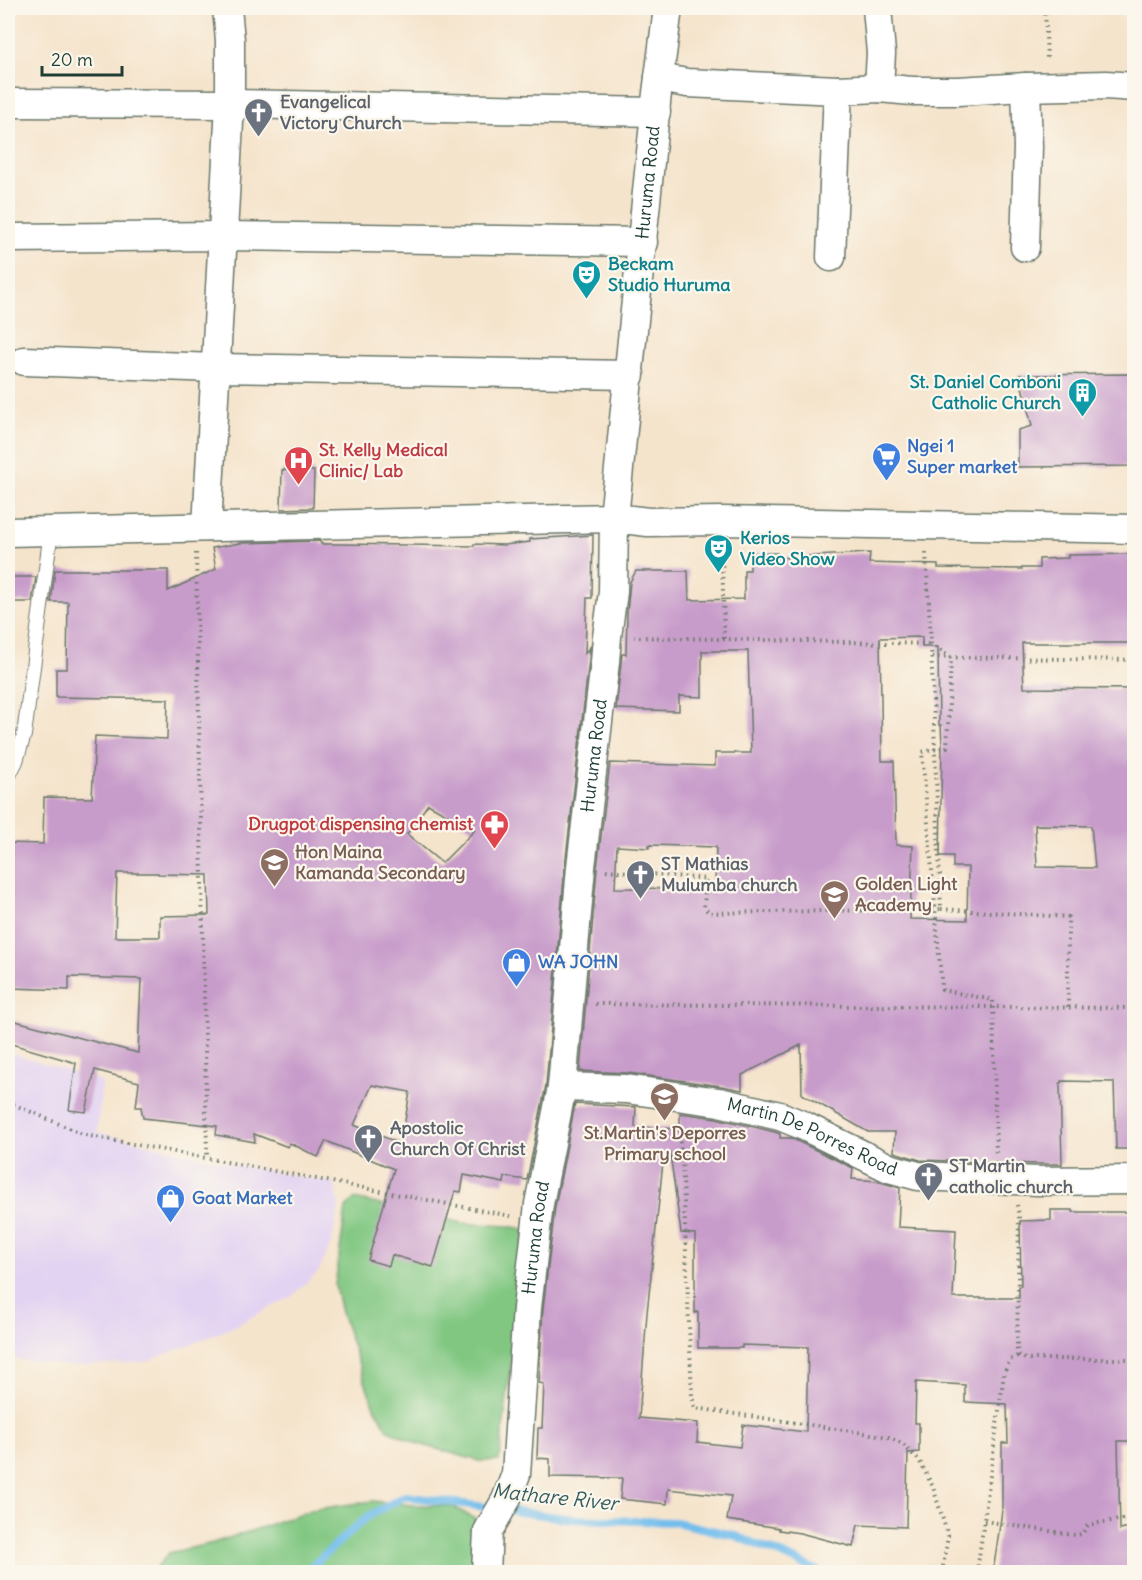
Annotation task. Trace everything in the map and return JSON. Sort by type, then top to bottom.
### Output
[{"type":"street","points":[[201,528],[216,368],[230,104],[230,40],[227,8]]},
{"type":"street","name":"Huruma Road","points":[[486,1572],[488,1532],[506,1500],[516,1474],[528,1308],[538,1214],[562,1087],[581,867],[613,592],[614,518],[668,8]]},
{"type":"street","points":[[877,8],[881,53],[879,88]]},
{"type":"street","points":[[659,78],[687,82],[838,90],[879,88],[958,91],[1106,85],[1134,87]]},
{"type":"street","points":[[1025,247],[1028,147],[1037,87]]},
{"type":"street","points":[[831,257],[838,90]]},
{"type":"street","points":[[8,103],[230,104],[656,112]]},
{"type":"street","points":[[8,238],[223,236],[643,242]]},
{"type":"street","points":[[24,361],[216,368],[630,375]]},
{"type":"street","points":[[8,532],[614,518],[648,522],[722,521],[1134,529]]},
{"type":"street","name":"Martin De Porres Road","points":[[562,1087],[626,1089],[719,1102],[780,1116],[889,1168],[918,1176],[996,1180],[1134,1180]]},
{"type":"lane","points":[[8,777],[24,735],[51,531]]},
{"type":"path","points":[[1037,87],[1045,8]]},
{"type":"path","points":[[722,521],[724,639]]},
{"type":"path","points":[[924,525],[932,657],[942,990],[993,1000],[996,1180]]},
{"type":"path","points":[[201,528],[207,1158]]},
{"type":"path","points":[[607,637],[931,644],[951,658]]},
{"type":"path","points":[[932,657],[1134,659]]},
{"type":"path","points":[[938,910],[922,752],[947,747],[951,658]]},
{"type":"path","points":[[581,867],[706,879],[704,907],[709,913],[938,910],[1068,917],[1068,1007]]},
{"type":"path","points":[[568,1004],[1134,1008]]},
{"type":"path","points":[[8,1102],[85,1135],[517,1217],[538,1214]]},
{"type":"path","points":[[674,1117],[682,1154],[692,1396],[695,1408],[888,1437],[902,1443],[919,1460],[933,1487],[948,1536],[942,1572]]},
{"type":"path","points":[[1016,1204],[1019,1216],[1017,1349],[1019,1355],[1025,1359],[1134,1359]]},
{"type":"path","points":[[977,1572],[1004,1372],[1010,1360],[1019,1355]]},
{"type":"path","points":[[984,1521],[1076,1535],[1082,1534],[1088,1526],[1134,1517]]},
{"type":"shaded area","name":"Goat Market","points":[[8,1052],[102,1082],[97,1132],[246,1167],[334,1183],[339,1206],[332,1241],[319,1271],[291,1297],[226,1330],[146,1362],[69,1366],[8,1358]]},
{"type":"green space","points":[[354,1199],[463,1223],[524,1229],[520,1293],[499,1461],[479,1461],[416,1443],[388,1430],[373,1404],[341,1313],[335,1285],[346,1208]]},
{"type":"green space","points":[[372,1501],[452,1506],[477,1520],[498,1545],[475,1571],[449,1569],[431,1572],[154,1572],[169,1553],[213,1543],[311,1510]]},
{"type":"building","name":"St. Daniel Comboni Catholic Church","points":[[1134,374],[1134,466],[1018,467],[1018,430],[1032,426],[1019,375]]},
{"type":"building","name":"St. Kelly Medical Clinic/ Lab","points":[[282,470],[314,471],[313,508],[281,509]]},
{"type":"building","points":[[593,535],[592,598],[587,598],[585,653],[590,647],[589,660],[565,866],[546,1085],[527,1180],[505,1177],[504,1183],[464,1175],[461,1192],[455,1191],[433,1267],[392,1255],[389,1266],[368,1260],[394,1169],[326,1141],[318,1157],[290,1143],[288,1147],[254,1134],[255,1142],[216,1135],[217,1126],[143,1118],[141,1107],[136,1107],[139,1082],[95,1070],[86,1112],[69,1110],[76,1063],[8,1043],[8,1019],[138,1053],[141,979],[69,977],[69,990],[11,988],[12,928],[8,928],[8,843],[43,844],[44,797],[92,798],[95,736],[167,739],[168,699],[56,697],[56,669],[67,669],[68,602],[51,602],[55,570],[168,570],[168,591],[216,569],[212,548],[240,543],[320,541],[321,544],[474,546],[474,544],[504,545],[530,542],[530,539]],"holes":[[[428,804],[475,830],[442,863],[407,834]],[[117,873],[208,875],[209,915],[160,916],[160,937],[115,937]],[[372,1085],[410,1092],[401,1144],[354,1125]]]},
{"type":"building","points":[[750,553],[777,553],[777,558],[870,553],[869,563],[938,565],[938,568],[1022,569],[1039,568],[1039,559],[1068,558],[1068,555],[1134,554],[1134,643],[1022,643],[1024,688],[1134,689],[1134,913],[1131,992],[1134,993],[1134,1149],[1116,1149],[1114,1082],[1062,1081],[1060,1083],[1062,1164],[1038,1164],[920,1160],[894,1152],[895,1132],[868,1132],[802,1094],[801,1045],[742,1075],[742,1090],[628,1073],[580,1071],[597,869],[610,763],[715,766],[715,753],[751,753],[748,651],[702,651],[702,697],[679,696],[679,711],[616,709],[622,654],[626,654],[630,582],[636,571],[688,571],[689,600],[744,599],[744,570],[750,570]],"holes":[[[922,637],[922,647],[938,647],[939,725],[941,725],[942,745],[940,856],[953,856],[953,867],[968,867],[967,920],[910,919],[913,846],[896,845],[894,761],[882,761],[880,638]],[[1035,825],[1091,826],[1095,868],[1037,867]],[[649,845],[716,847],[715,889],[615,888],[617,846],[649,848]]]},
{"type":"building","points":[[8,577],[36,577],[32,602],[8,602]]},
{"type":"building","points":[[575,1104],[636,1107],[635,1127],[680,1129],[680,1113],[716,1118],[775,1132],[780,1134],[780,1138],[791,1138],[853,1168],[852,1179],[877,1181],[900,1188],[898,1227],[956,1230],[953,1298],[1019,1298],[1019,1286],[1021,1286],[1020,1221],[1051,1220],[1051,1210],[1134,1212],[1134,1441],[1118,1441],[1120,1530],[1134,1527],[1134,1572],[993,1572],[1002,1511],[1002,1443],[1008,1443],[1007,1404],[965,1402],[965,1385],[916,1382],[915,1423],[919,1423],[919,1452],[908,1453],[906,1527],[858,1525],[853,1547],[779,1530],[779,1528],[727,1520],[731,1496],[668,1489],[667,1504],[620,1499],[622,1478],[550,1477],[550,1459],[537,1458],[538,1428],[542,1428],[544,1384],[539,1383],[543,1309],[555,1207]],"holes":[[[664,1153],[670,1153],[681,1233],[695,1234],[695,1313],[698,1312],[698,1348],[742,1348],[742,1345],[808,1347],[806,1432],[743,1425],[740,1447],[697,1442],[698,1423],[639,1418],[647,1313]]]},
{"type":"waterway","name":"Mathare River","points":[[305,1572],[367,1517],[405,1496],[572,1519],[675,1522],[733,1535],[820,1572]]},
{"type":"place","name":"Evangelical Victory Church","points":[[259,138]]},
{"type":"place","name":"Beckam Studio Huruma","points":[[587,300]]},
{"type":"place","name":"St. Daniel Comboni Catholic Church","points":[[1082,418]]},
{"type":"place","name":"Ngei 1 Super market","points":[[886,482]]},
{"type":"place","name":"St. Kelly Medical Clinic/ Lab","points":[[298,486]]},
{"type":"place","name":"Kerios Video Show","points":[[719,574]]},
{"type":"place","name":"Drugpot dispensing chemist","points":[[494,850]]},
{"type":"place","name":"Hon Maina Kamanda Secondary","points":[[274,888]]},
{"type":"place","name":"ST Mathias Mulumba church","points":[[640,900]]},
{"type":"place","name":"Golden Light Academy","points":[[834,920]]},
{"type":"place","name":"WA JOHN","points":[[517,988]]},
{"type":"place","name":"St.Martin's Deporres Primary school","points":[[665,1122]]},
{"type":"place","name":"Apostolic Church Of Christ","points":[[369,1164]]},
{"type":"place","name":"ST Martin catholic church","points":[[928,1202]]},
{"type":"place","name":"Goat Market","points":[[171,1224]]}]
